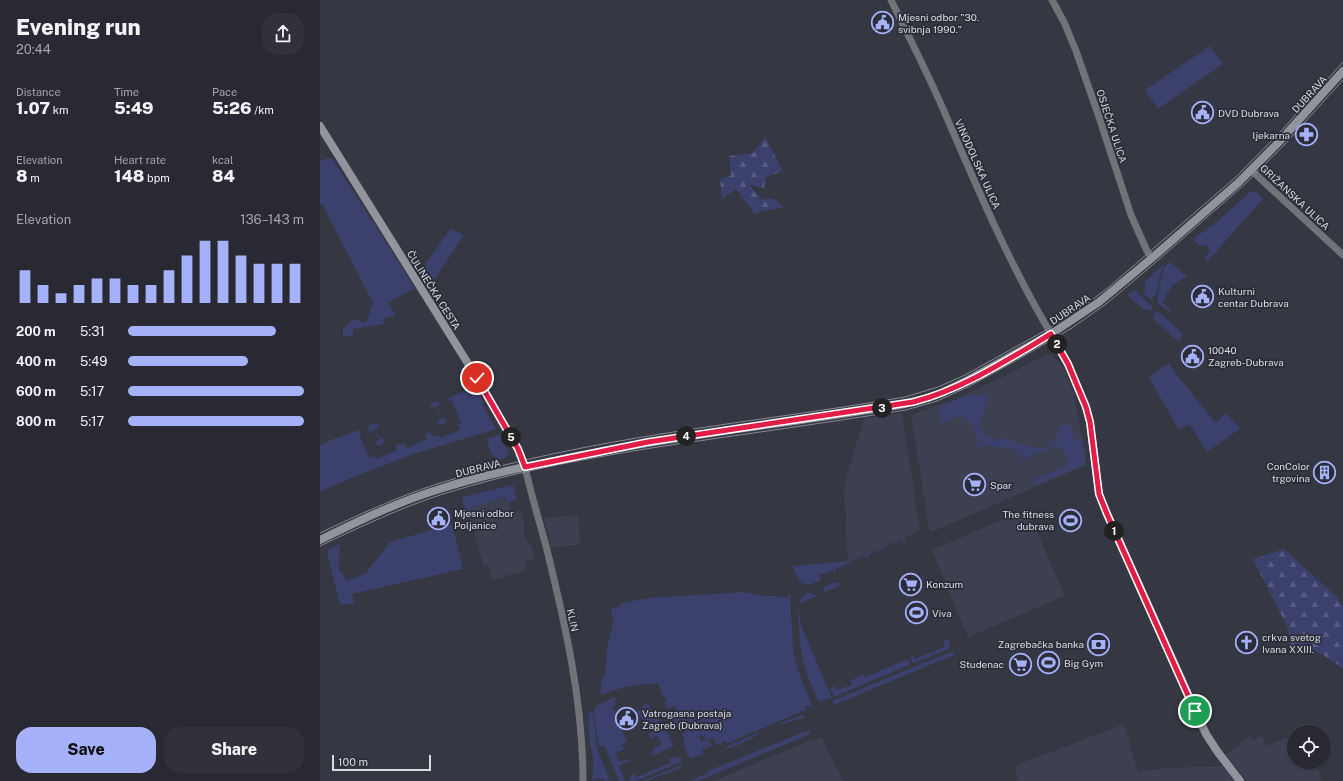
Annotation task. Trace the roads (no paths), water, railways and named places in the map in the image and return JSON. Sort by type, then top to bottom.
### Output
[{"type":"main road","name":"DUBRAVA","points":[[323,538],[390,507],[461,482],[525,467],[648,442],[917,401],[942,393],[964,383],[1051,334],[1099,302],[1224,197],[1252,170],[1343,71]]},
{"type":"main road","name":"ČULINEČKA CESTA","points":[[320,126],[477,378],[518,449],[525,467]]},
{"type":"main road","points":[[1051,334],[1068,364],[1086,407],[1090,422],[1099,494],[1107,514],[1206,734],[1240,781]]},
{"type":"main road","points":[[320,544],[323,538]]},
{"type":"street","name":"VINODOLSKA ULICA","points":[[891,0],[935,90],[982,199],[1012,262],[1051,334]]},
{"type":"street","name":"OSJEČKA ULICA","points":[[1052,0],[1064,22],[1076,51],[1131,215],[1147,251],[1152,258]]},
{"type":"street","name":"GRIŽANSKA ULICA","points":[[1252,170],[1343,255]]},
{"type":"street","name":"KLIN","points":[[525,467],[553,575],[573,668],[581,728],[583,781]]},
{"type":"tram line","points":[[320,533],[407,495],[437,484],[494,468],[611,442],[905,397],[938,387],[965,375],[1048,329],[1085,305],[1109,287],[1237,176],[1282,130],[1343,62]]},
{"type":"tram line","points":[[320,546],[411,505],[472,485],[559,464],[677,444],[906,410],[937,401],[968,387],[1072,328],[1106,304],[1245,184],[1284,145],[1343,80]]},
{"type":"place","name":"Mjesni odbor \"30. svibnja 1990.\"","points":[[883,23]]},
{"type":"place","name":"DVD Dubrava","points":[[1202,113]]},
{"type":"place","name":"ljekarna","points":[[1306,135]]},
{"type":"place","name":"Kulturni centar Dubrava","points":[[1202,297]]},
{"type":"place","name":"10040 Zagreb-Dubrava","points":[[1192,356]]},
{"type":"place","name":"ConColor trgovina","points":[[1325,472]]},
{"type":"place","name":"Spar","points":[[974,485]]},
{"type":"place","name":"Mjesni odbor Poljanice","points":[[439,519]]},
{"type":"place","name":"The fitness dubrava","points":[[1070,520]]},
{"type":"place","name":"Konzum","points":[[910,584]]},
{"type":"place","name":"Viva","points":[[917,613]]},
{"type":"place","name":"crkva svetog Ivana XXIII.","points":[[1246,643]]},
{"type":"place","name":"Zagrebačka banka","points":[[1099,644]]},
{"type":"place","name":"Big Gym","points":[[1048,663]]},
{"type":"place","name":"Studenac","points":[[1020,664]]},
{"type":"place","name":"Vatrogasna postaja Zagreb (Dubrava)","points":[[627,719]]}]
